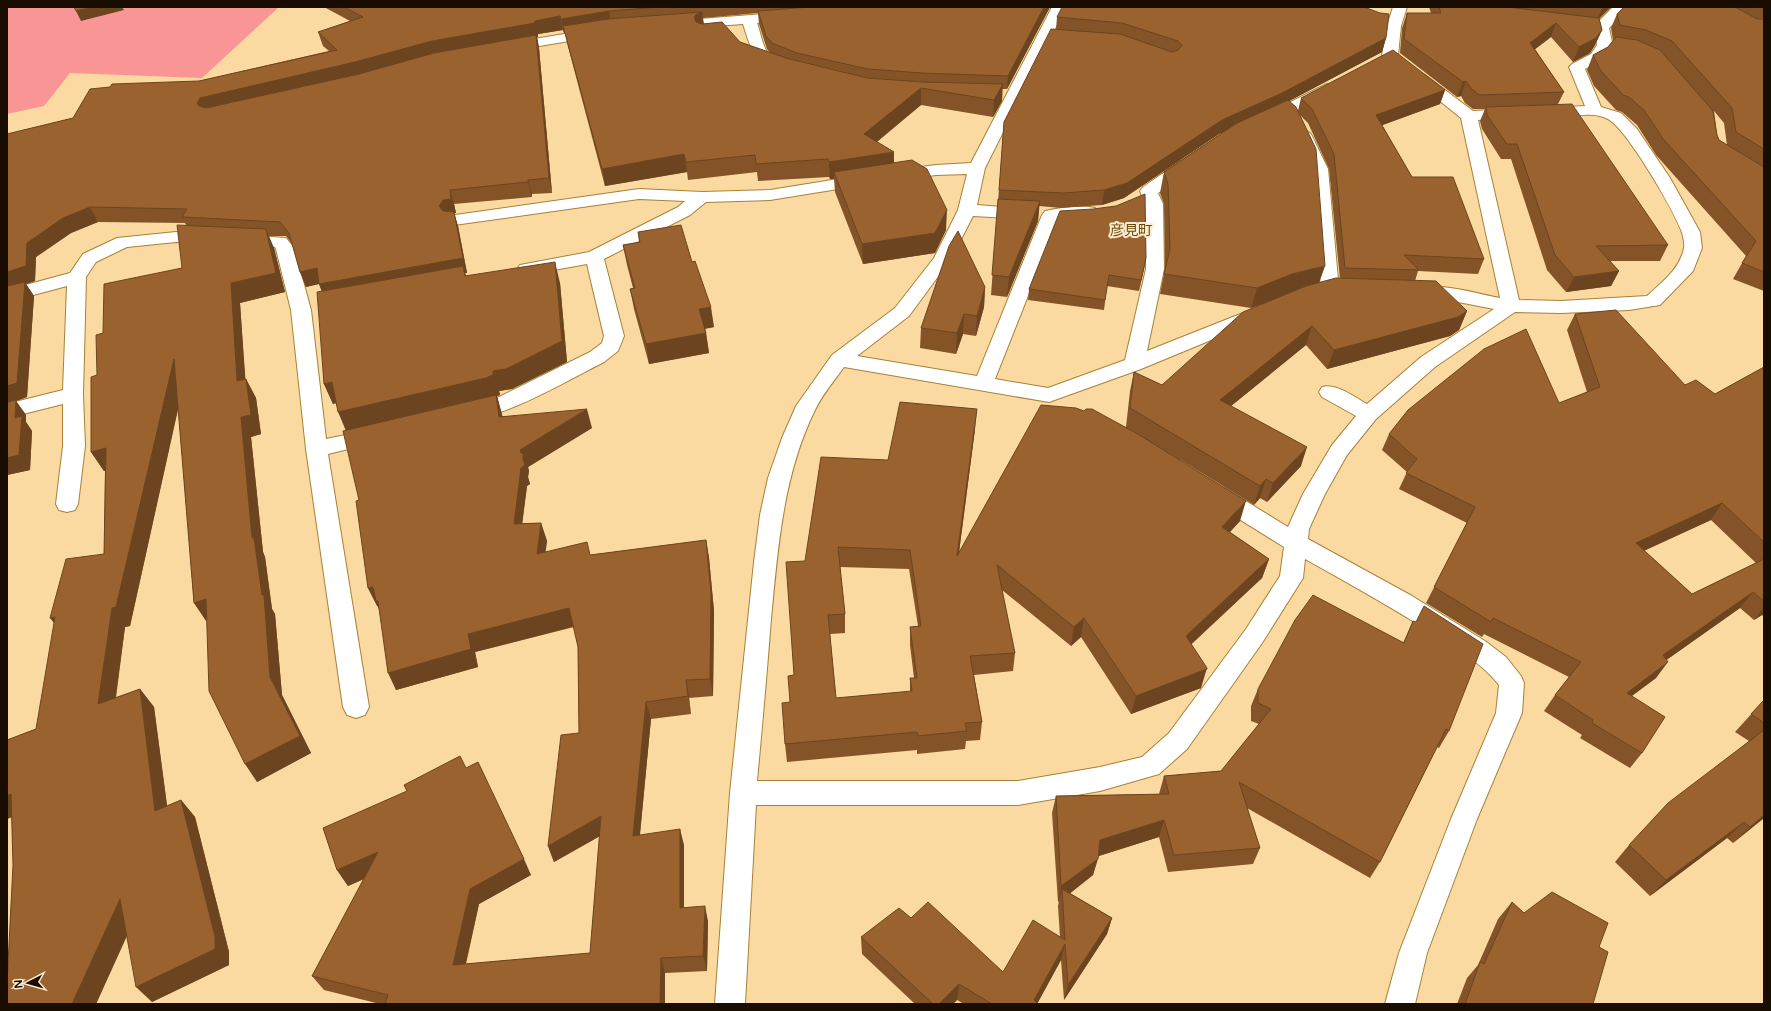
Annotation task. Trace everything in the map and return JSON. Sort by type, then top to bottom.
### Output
[{"type":"street","points":[[730,1004],[743,793],[765,562],[771,515],[779,478],[792,438],[806,406],[839,360],[902,312],[942,259],[967,210],[978,168],[1007,95],[1051,37],[1059,7]]},
{"type":"street","points":[[1400,7],[1394,26],[1394,63],[1469,116],[1595,111],[1615,116],[1630,129],[1684,217],[1691,232],[1693,248],[1684,271],[1653,301],[1629,304],[1561,307],[1511,306],[1443,293],[1405,292]]},
{"type":"street","points":[[1601,27],[1620,8],[1624,7]]},
{"type":"street","points":[[657,26],[801,15]]},
{"type":"street","points":[[749,20],[759,50],[767,61]]},
{"type":"street","points":[[1563,23],[1601,27]]},
{"type":"street","points":[[1595,111],[1576,67],[1596,57],[1605,45],[1601,27]]},
{"type":"street","points":[[494,50],[612,30]]},
{"type":"street","points":[[669,38],[728,32]]},
{"type":"street","points":[[1605,45],[1634,49],[1653,57]]},
{"type":"street","points":[[747,55],[792,71]]},
{"type":"street","points":[[1252,126],[1285,111],[1341,81]]},
{"type":"street","points":[[1285,111],[1299,124],[1320,169],[1330,292]]},
{"type":"street","points":[[1469,116],[1511,306]]},
{"type":"street","points":[[1132,203],[1200,156]]},
{"type":"street","points":[[454,220],[639,194],[702,197],[770,195],[936,170],[978,168]]},
{"type":"street","points":[[1134,364],[1155,269],[1154,204],[1149,191]]},
{"type":"street","points":[[509,272],[594,257],[684,211],[702,197]]},
{"type":"street","points":[[967,210],[1051,215],[1078,214],[1106,210]]},
{"type":"street","points":[[983,385],[1051,215]]},
{"type":"street","points":[[66,504],[74,446],[73,395],[77,277],[89,258],[123,242],[176,237],[280,242],[285,248],[309,308],[317,449],[356,707]]},
{"type":"street","points":[[454,417],[499,406],[597,357],[610,346],[614,336],[594,257]]},
{"type":"street","points":[[7,296],[77,277]]},
{"type":"street","points":[[743,793],[1018,793],[1100,779],[1150,766],[1178,741],[1254,636],[1292,578],[1298,529],[1314,494],[1339,450],[1369,414],[1428,362],[1511,306]]},
{"type":"street","points":[[839,360],[983,385],[1049,394],[1134,364],[1271,308]]},
{"type":"street","points":[[1329,392],[1369,414]]},
{"type":"street","points":[[1049,394],[1070,409]]},
{"type":"street","points":[[7,411],[73,395]]},
{"type":"street","points":[[317,449],[393,431]]},
{"type":"street","points":[[1199,483],[1297,544],[1404,603],[1476,648],[1497,664],[1512,683],[1509,712],[1464,819],[1413,953],[1400,1004]]},
{"type":"shaded area","points":[[7,7],[279,7],[202,78],[70,73],[44,106],[7,114]]},
{"type":"building","points":[[74,7],[93,7],[76,11]]},
{"type":"building","points":[[344,7],[661,7],[609,11],[561,19],[560,16],[535,21],[535,23],[432,41],[355,62],[200,98],[197,103],[199,106],[206,108],[359,74],[434,53],[536,35],[549,178],[528,180],[528,182],[450,190],[451,199],[443,200],[439,206],[443,211],[454,212],[463,258],[319,284],[317,268],[300,272],[289,233],[280,222],[182,217],[187,209],[90,207],[63,218],[27,243],[26,266],[7,272],[7,134],[73,118],[90,89],[110,87],[112,84],[199,81],[337,50],[318,32],[363,17]]},
{"type":"building","points":[[810,7],[1044,7],[1008,76],[922,73],[868,69],[797,53],[772,43],[766,36],[758,11]]},
{"type":"building","points":[[1062,7],[1364,7],[1380,13],[1389,14],[1386,38],[1282,93],[1222,120],[1127,183],[1104,190],[1063,193],[999,190],[1004,122],[1051,29],[1120,34],[1172,52],[1178,50],[1182,45],[1178,41],[1122,23],[1057,17]]},
{"type":"building","points":[[1439,7],[1507,7],[1599,18],[1602,30],[1596,38],[1579,47],[1556,23],[1530,43],[1564,92],[1479,95],[1466,81],[1463,82],[1404,39],[1407,13],[1441,13]]},
{"type":"building","points":[[1624,7],[1735,7],[1757,19],[1764,19],[1764,149],[1736,132],[1732,108],[1672,41],[1646,30],[1620,25],[1617,14]]},
{"type":"building","points":[[702,12],[694,17],[696,22],[702,24],[722,22],[740,42],[786,58],[867,78],[922,82],[1003,84],[994,100],[921,88],[864,134],[894,152],[829,162],[828,159],[756,164],[755,155],[686,162],[684,154],[602,169],[563,26],[608,19]]},
{"type":"building","points":[[1616,37],[1637,40],[1660,50],[1713,111],[1719,140],[1764,167],[1764,272],[1742,263],[1756,241],[1664,140],[1644,110],[1629,97],[1623,95],[1601,71],[1593,55],[1608,47]]},
{"type":"building","points":[[1393,50],[1445,90],[1376,115],[1412,177],[1453,177],[1484,259],[1404,255],[1419,270],[1345,268],[1334,154],[1312,109],[1301,98]]},
{"type":"building","points":[[1288,100],[1296,107],[1316,149],[1325,266],[1292,274],[1257,288],[1164,274],[1170,249],[1168,184],[1164,172],[1237,123]]},
{"type":"building","points":[[1572,104],[1668,245],[1596,246],[1619,271],[1574,277],[1555,255],[1517,144],[1507,144],[1487,115],[1486,107]]},
{"type":"building","points":[[912,160],[927,169],[947,210],[935,233],[862,244],[834,172]]},
{"type":"building","points":[[1145,194],[1146,258],[1141,280],[1109,275],[1105,300],[1029,289],[1060,211],[1116,206]]},
{"type":"building","points":[[998,199],[1040,201],[1009,277],[992,275]]},
{"type":"building","points":[[177,225],[266,229],[276,273],[231,283],[237,381],[246,379],[251,415],[241,417],[252,538],[254,538],[262,595],[264,595],[270,677],[300,736],[245,764],[209,691],[206,599],[194,603],[174,359],[116,607],[112,608],[98,704],[140,689],[155,811],[181,800],[215,937],[215,949],[136,987],[120,899],[72,1004],[7,1004],[13,865],[11,794],[7,796],[7,740],[36,729],[55,617],[50,618],[66,559],[104,554],[106,448],[91,452],[91,377],[97,375],[96,335],[103,333],[104,284],[182,268]]},
{"type":"building","points":[[681,225],[692,262],[695,261],[711,307],[699,309],[706,333],[646,344],[630,289],[635,288],[623,245],[640,242],[638,232]]},
{"type":"building","points":[[958,231],[985,287],[977,316],[964,314],[957,333],[921,328],[949,246]]},
{"type":"building","points":[[555,262],[562,341],[506,369],[493,371],[493,375],[486,378],[338,412],[332,382],[324,384],[317,292],[463,266],[465,276]]},
{"type":"building","points":[[1336,278],[1436,281],[1467,311],[1458,317],[1334,350],[1312,326],[1220,400],[1307,447],[1273,483],[1266,479],[1260,486],[1130,408],[1134,372],[1162,385],[1243,312],[1306,286]]},
{"type":"building","points":[[25,282],[17,383],[7,386],[7,286]]},
{"type":"building","points":[[1616,310],[1685,385],[1696,380],[1715,394],[1764,367],[1764,542],[1722,503],[1636,543],[1692,594],[1764,559],[1764,601],[1753,592],[1663,655],[1668,662],[1627,693],[1665,717],[1642,753],[1592,723],[1593,720],[1555,695],[1581,662],[1493,618],[1491,622],[1434,587],[1475,507],[1406,473],[1417,459],[1389,434],[1408,410],[1484,349],[1526,329],[1559,403],[1600,387],[1575,314]]},
{"type":"building","points":[[496,395],[499,417],[587,409],[520,450],[521,453],[523,453],[525,465],[521,468],[514,524],[541,523],[537,554],[587,542],[590,555],[706,540],[711,593],[710,679],[686,680],[688,696],[646,702],[633,836],[680,829],[680,908],[705,906],[703,956],[661,958],[660,1004],[385,1004],[388,995],[312,976],[378,852],[337,870],[323,828],[407,791],[404,785],[460,756],[466,768],[478,762],[524,859],[470,889],[453,965],[590,953],[601,816],[548,846],[561,735],[579,733],[578,647],[569,608],[468,634],[471,649],[388,673],[378,601],[376,601],[373,587],[368,588],[356,501],[359,500],[343,431]]},
{"type":"building","points":[[16,400],[15,418],[22,416],[19,455],[7,458],[7,402]]},
{"type":"building","points":[[900,402],[977,409],[957,556],[1041,405],[1076,408],[1084,411],[1086,409],[1092,409],[1136,433],[1246,501],[1222,527],[1269,559],[1186,636],[1207,669],[1136,696],[1084,618],[1074,627],[997,565],[1015,653],[970,656],[982,722],[965,723],[967,731],[918,736],[917,732],[785,744],[782,703],[790,702],[788,676],[794,675],[786,562],[805,561],[821,457],[888,460]],"holes":[[[838,547],[910,550],[921,626],[910,627],[917,678],[910,678],[912,691],[836,698],[828,615],[845,614]]]},
{"type":"building","points":[[1313,595],[1404,643],[1413,621],[1416,622],[1424,606],[1483,644],[1449,731],[1446,729],[1380,862],[1239,782],[1260,848],[1174,855],[1164,820],[1100,840],[1098,859],[1061,886],[1056,796],[1169,794],[1164,776],[1221,771],[1271,709],[1258,703],[1258,689],[1295,620]]},
{"type":"building","points":[[1764,700],[1764,723],[1751,714]]},
{"type":"building","points":[[1764,730],[1764,815],[1750,827],[1744,822],[1666,880],[1629,845],[1668,803]]},
{"type":"building","points":[[1062,889],[1112,918],[1068,985],[1065,944],[1034,1000],[1038,1004],[992,1004],[959,984],[939,1004],[933,1004],[861,937],[899,908],[911,918],[928,902],[1003,972],[1033,920],[1065,940]]},
{"type":"building","points":[[1552,892],[1608,923],[1599,947],[1608,952],[1593,1004],[1465,1004],[1480,962],[1484,964],[1512,902],[1524,913]]},
{"type":"district","name":"彦見町","points":[[1131,230]]}]
